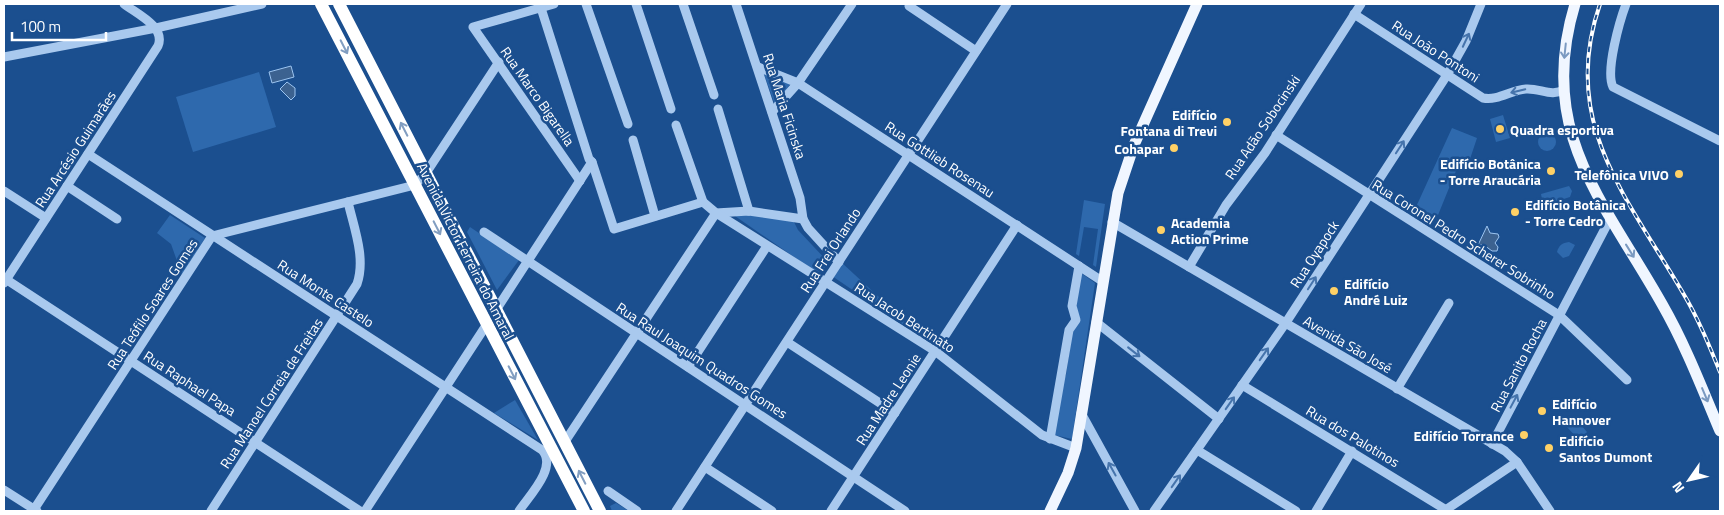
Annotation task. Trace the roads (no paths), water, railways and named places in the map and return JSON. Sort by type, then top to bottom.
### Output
[{"type":"highway","name":"Avenida Victor Ferreira do Amaral","points":[[321,4],[584,511]]},
{"type":"highway","name":"Avenida Victor Ferreira do Amaral","points":[[339,4],[600,511]]},
{"type":"main road","points":[[1050,511],[1076,448],[1112,222],[1128,161],[1197,4]]},
{"type":"main road","points":[[1575,4],[1566,42],[1564,90],[1571,132],[1578,156],[1590,185],[1673,322],[1720,431]]},
{"type":"main road","points":[[1045,511],[1058,495]]},
{"type":"street","points":[[124,4],[156,28]]},
{"type":"street","points":[[4,57],[156,28],[262,4]]},
{"type":"street","points":[[554,4],[541,8],[589,159],[592,162],[614,229],[703,202],[676,125]]},
{"type":"street","points":[[586,4],[628,124]]},
{"type":"street","points":[[636,4],[672,109]]},
{"type":"street","points":[[683,4],[714,95]]},
{"type":"street","name":"Rua Maria Ficinska","points":[[736,4],[800,198],[803,218]]},
{"type":"street","points":[[772,112],[798,83],[852,4]]},
{"type":"street","name":"Rua Frei Orlando","points":[[676,511],[1006,4]]},
{"type":"street","name":"Rua Adão Sobocinski","points":[[1189,267],[1226,205],[1276,135],[1361,4]]},
{"type":"street","name":"Rua Oyapock","points":[[1159,510],[1197,450],[1285,324],[1447,74],[1466,41],[1481,4]]},
{"type":"street","points":[[1626,4],[1615,39],[1611,78],[1613,87],[1720,141]]},
{"type":"street","points":[[909,6],[976,51]]},
{"type":"street","name":"Rua Marco Bigarella","points":[[541,8],[473,27],[580,180]]},
{"type":"street","name":"Rua João Pontoni","points":[[1354,14],[1486,99],[1525,89],[1555,94],[1564,90]]},
{"type":"street","name":"Rua Arcésio Guimarães","points":[[4,281],[158,46],[160,37],[156,28]]},
{"type":"street","points":[[415,185],[426,173],[499,62]]},
{"type":"street","name":"Rua Gottlieb Rosenau","points":[[758,68],[798,83],[1102,281]]},
{"type":"street","points":[[718,109],[750,211]]},
{"type":"street","name":"Rua Coronel Pedro Scherer Sobrinho","points":[[1276,135],[1559,315],[1627,380]]},
{"type":"street","points":[[633,140],[656,216]]},
{"type":"street","name":"Rua Monte Castelo","points":[[88,154],[445,388],[539,447],[547,456],[546,469],[519,511]]},
{"type":"street","points":[[496,310],[592,162]]},
{"type":"street","name":"Rua Teófilo Soares Gomes","points":[[35,511],[212,236],[415,185]]},
{"type":"street","points":[[67,186],[117,219]]},
{"type":"street","points":[[4,191],[46,218]]},
{"type":"street","name":"Rua Manoel Correia de Freitas","points":[[211,511],[357,284],[361,267],[348,202]]},
{"type":"street","name":"Rua Jacob Bertinato","points":[[703,202],[716,213],[767,246],[935,351],[1050,439],[1076,448]]},
{"type":"street","points":[[564,443],[716,213],[750,211],[803,218],[808,228],[838,262]]},
{"type":"street","name":"Rua Sanito Rocha","points":[[1492,444],[1610,219]]},
{"type":"street","name":"Avenida São José","points":[[1112,222],[1492,444],[1517,462],[1550,511]]},
{"type":"street","name":"Rua Madre Leonie","points":[[831,511],[1017,225]]},
{"type":"street","name":"Rua Raul Joaquim Quadros Gomes","points":[[484,232],[905,511]]},
{"type":"street","points":[[688,367],[767,246]]},
{"type":"street","points":[[1050,439],[1070,330],[1076,320],[1072,306],[1079,266]]},
{"type":"street","name":"Rua Raphael Papa","points":[[4,281],[131,361],[360,511]]},
{"type":"street","points":[[1397,389],[1449,303]]},
{"type":"street","points":[[1096,322],[1219,418]]},
{"type":"street","points":[[365,511],[487,324]]},
{"type":"street","points":[[786,342],[895,413]]},
{"type":"street","name":"Rua dos Palotinos","points":[[1242,385],[1352,451],[1446,511]]},
{"type":"street","points":[[1081,414],[1135,511]]},
{"type":"street","points":[[1197,450],[1296,511]]},
{"type":"street","points":[[1316,511],[1352,451]]},
{"type":"street","points":[[1446,511],[1517,462]]},
{"type":"street","points":[[705,467],[772,511]]},
{"type":"street","points":[[4,490],[35,511]]},
{"type":"street","points":[[608,491],[637,511]]},
{"type":"railway","points":[[1600,4],[1589,46],[1588,85],[1593,122],[1605,157],[1621,190],[1688,302],[1720,372]]},
{"type":"place","name":"Edifício Fontana di Trevi","points":[[1227,122]]},
{"type":"place","name":"Quadra esportiva","points":[[1500,129]]},
{"type":"place","name":"Cohapar","points":[[1174,148]]},
{"type":"place","name":"Edifício Botânica - Torre Araucária","points":[[1551,171]]},
{"type":"place","name":"Telefônica VIVO","points":[[1679,174]]},
{"type":"place","name":"Edifício Botânica - Torre Cedro","points":[[1515,212]]},
{"type":"place","name":"Academia Action Prime","points":[[1161,230]]},
{"type":"place","name":"Edifício André Luiz","points":[[1334,291]]},
{"type":"place","name":"Edifício Hannover","points":[[1542,411]]},
{"type":"place","name":"Edifício Torrance","points":[[1524,435]]},
{"type":"place","name":"Edifício Santos Dumont","points":[[1549,448]]}]
